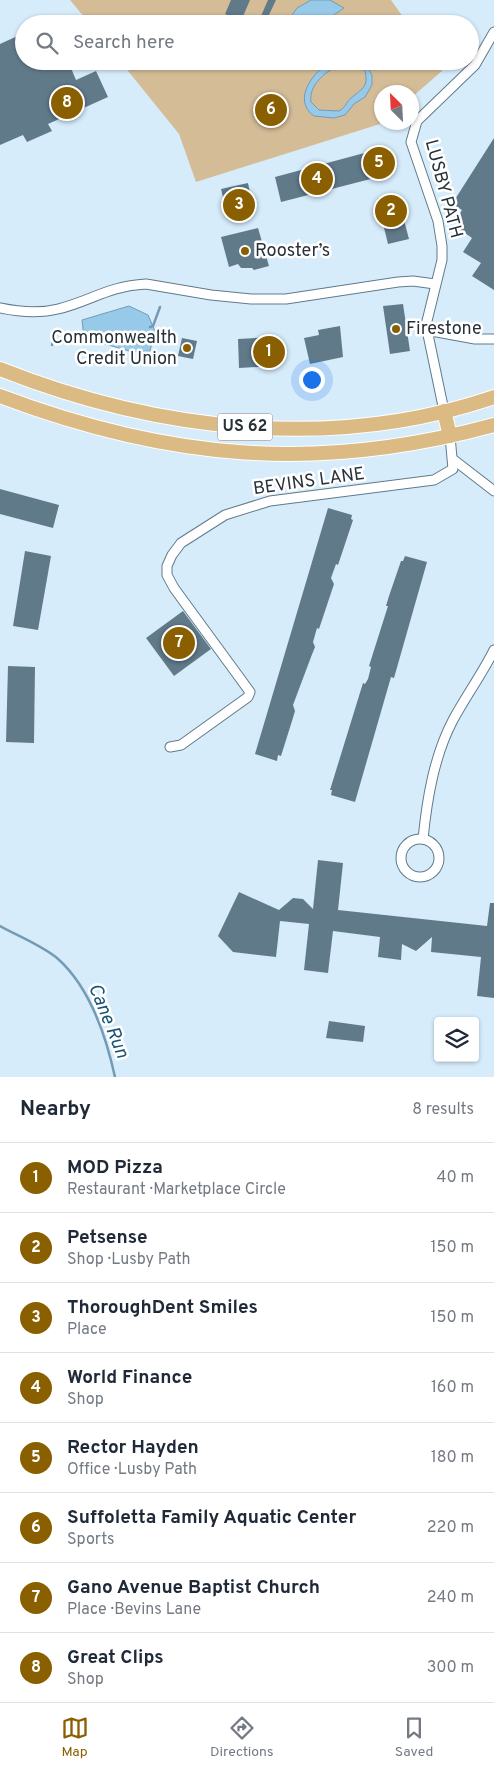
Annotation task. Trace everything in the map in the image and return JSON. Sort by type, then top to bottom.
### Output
[{"type":"highway","name":"US 62","points":[[0,369],[64,393],[123,410],[215,425],[310,428],[394,421],[444,411],[494,397]]},
{"type":"highway","name":"US 62","points":[[0,396],[54,416],[118,434],[163,444],[230,452],[332,453],[383,449],[494,425]]},
{"type":"highway","points":[[444,411],[450,436]]},
{"type":"street","name":"LUSBY PATH","points":[[479,57],[494,32]]},
{"type":"street","name":"LUSBY PATH","points":[[444,411],[426,330],[427,312],[435,284],[442,246],[438,221],[411,142],[417,121],[469,70]]},
{"type":"street","points":[[0,308],[38,312],[59,309],[96,294],[130,285],[146,284],[251,299],[286,299],[398,282],[413,281],[435,284]]},
{"type":"street","points":[[426,330],[475,339],[494,338]]},
{"type":"street","points":[[450,436],[454,460],[494,491]]},
{"type":"street","name":"BEVINS LANE","points":[[170,747],[181,745],[248,697],[250,692],[174,588],[167,575],[167,566],[181,543],[203,527],[241,508],[270,501],[434,480],[453,469],[454,460]]},
{"type":"street","points":[[423,839],[426,810],[441,749],[453,720],[480,679],[494,650]]},
{"type":"street","points":[[423,839],[433,844],[439,854],[439,859],[432,873],[420,877],[408,872],[404,868],[402,855],[407,845],[423,839]]},
{"type":"shaded area","points":[[70,0],[391,0],[402,15],[82,15]]},
{"type":"shaded area","points":[[127,70],[442,71],[419,91],[419,85],[374,85],[374,126],[196,182],[179,134]]},
{"type":"water","points":[[311,0],[330,0],[344,8],[334,15],[292,15],[297,8]]},
{"type":"water","points":[[331,70],[321,77],[311,95],[311,102],[319,110],[339,111],[344,107],[365,85],[366,77],[364,70],[369,70],[372,75],[372,85],[365,97],[354,104],[345,115],[334,118],[314,116],[307,109],[305,94],[312,78],[318,71]]},
{"type":"water","points":[[129,306],[148,315],[155,331],[150,351],[133,352],[84,338],[82,320]]},
{"type":"building","points":[[231,0],[250,0],[244,15],[225,14]]},
{"type":"building","points":[[268,0],[276,0],[269,15],[261,15]]},
{"type":"building","points":[[15,37],[15,70],[72,70],[76,80],[96,71],[108,97],[48,124],[52,131],[27,142],[23,135],[0,145],[0,44]]},
{"type":"building","points":[[494,138],[494,290],[472,276],[481,263],[463,252],[472,238],[458,228],[461,223],[456,220],[462,210],[452,204]]},
{"type":"building","points":[[383,148],[390,174],[281,202],[275,177]]},
{"type":"building","points":[[248,183],[254,212],[228,218],[221,189]]},
{"type":"building","points":[[397,194],[409,239],[388,244],[377,199]]},
{"type":"building","name":"Rooster’s","points":[[258,228],[269,266],[254,270],[252,268],[241,268],[238,264],[229,267],[221,237]]},
{"type":"building","name":"Firestone","points":[[403,304],[410,351],[390,354],[383,306]]},
{"type":"building","points":[[340,326],[343,357],[310,364],[304,338],[319,335],[318,330]]},
{"type":"building","points":[[274,337],[274,366],[239,368],[238,339]]},
{"type":"building","name":"Commonwealth Credit Union","points":[[182,338],[197,341],[193,359],[178,356]]},
{"type":"building","points":[[0,489],[59,505],[53,528],[0,514]]},
{"type":"building","points":[[328,508],[352,515],[351,519],[353,520],[338,565],[336,564],[331,578],[334,584],[319,629],[317,628],[313,642],[315,647],[293,705],[295,711],[281,756],[278,755],[277,761],[255,754]]},
{"type":"building","points":[[25,551],[51,556],[38,630],[13,626]]},
{"type":"building","points":[[405,556],[427,562],[394,678],[391,677],[355,802],[331,795],[332,790],[330,790],[363,683],[365,684],[368,679],[371,667],[369,666],[388,606],[386,606],[389,596],[401,561],[403,561]]},
{"type":"building","points":[[183,611],[211,649],[174,676],[146,638]]},
{"type":"building","points":[[8,666],[35,667],[34,743],[6,742]]},
{"type":"building","points":[[318,860],[343,863],[338,910],[487,926],[490,903],[494,903],[494,998],[477,996],[481,957],[431,952],[432,937],[416,951],[402,944],[401,960],[378,957],[380,937],[333,931],[328,973],[304,970],[309,924],[280,921],[276,957],[233,952],[218,936],[239,892],[279,910],[293,898],[303,899],[313,909]]},
{"type":"building","points":[[329,1021],[365,1026],[363,1042],[326,1038]]},
{"type":"waterway","points":[[150,327],[153,326],[160,307]]},
{"type":"waterway","points":[[52,345],[55,334]]},
{"type":"waterway","name":"Cane Run","points":[[0,926],[44,949],[68,969],[87,997],[95,1013],[107,1045],[115,1077]]},
{"type":"place","name":"Great Clips","points":[[67,103]]},
{"type":"place","name":"Suffoletta Family Aquatic Center","points":[[271,110]]},
{"type":"place","name":"Rector Hayden","points":[[379,163]]},
{"type":"place","name":"World Finance","points":[[317,179]]},
{"type":"place","name":"ThoroughDent Smiles","points":[[239,205]]},
{"type":"place","name":"Petsense","points":[[391,211]]},
{"type":"place","name":"Rooster’s","points":[[245,251]]},
{"type":"place","name":"Firestone","points":[[396,329]]},
{"type":"place","name":"Commonwealth Credit Union","points":[[187,348]]},
{"type":"place","name":"MOD Pizza","points":[[269,352]]},
{"type":"place","name":"Gano Avenue Baptist Church","points":[[179,643]]}]
